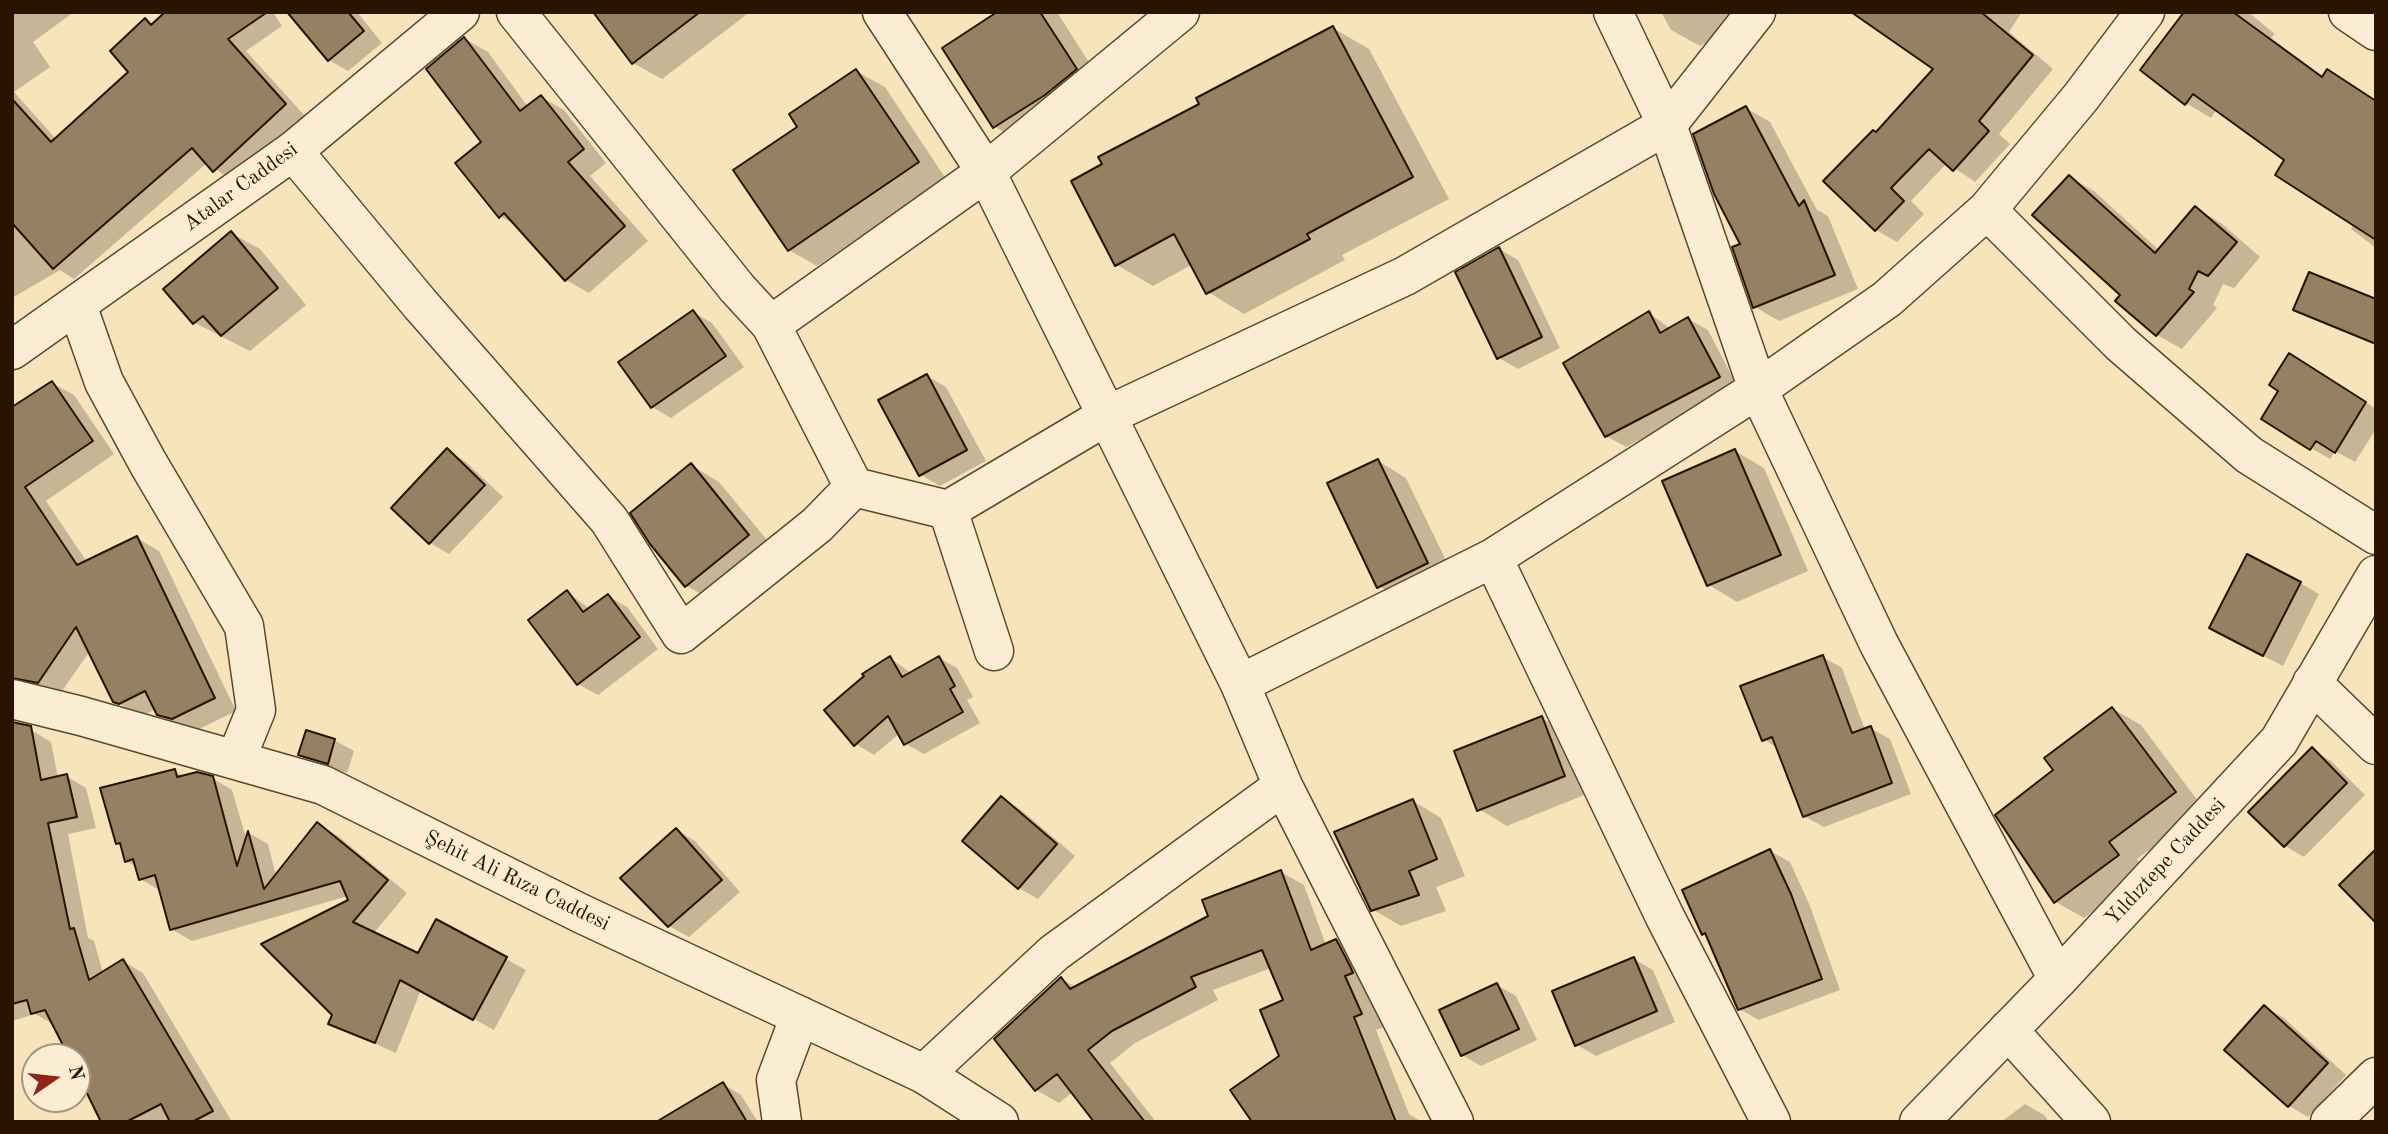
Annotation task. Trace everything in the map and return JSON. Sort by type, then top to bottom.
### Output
[{"type":"street","name":"Atalar Caddesi","points":[[12,350],[293,151],[460,12]]},
{"type":"street","points":[[516,12],[737,288],[771,325],[854,486],[948,510],[1108,415],[1405,276],[1667,125],[1756,12]]},
{"type":"street","points":[[882,12],[986,172],[1240,684],[1283,786],[1454,1122]]},
{"type":"street","points":[[771,325],[986,172],[1180,12]]},
{"type":"street","points":[[1614,12],[1667,125],[1758,389],[1879,644],[2058,979]]},
{"type":"street","points":[[1240,684],[1493,558],[1758,389],[1887,299],[1987,210],[2081,97],[2145,12]]},
{"type":"street","points":[[2348,12],[2376,31]]},
{"type":"street","points":[[293,151],[420,304],[609,520],[681,634],[817,524],[854,486]]},
{"type":"street","points":[[1987,210],[2121,344],[2249,455],[2376,535]]},
{"type":"street","points":[[77,304],[104,382],[148,463],[244,626],[256,709],[236,760]]},
{"type":"street","points":[[948,510],[993,651]]},
{"type":"street","points":[[1493,558],[1665,917],[1771,1122]]},
{"type":"street","name":"Yıldıztepe Caddesi","points":[[1919,1122],[2058,979],[2278,741],[2376,575]]},
{"type":"street","points":[[2312,683],[2376,745]]},
{"type":"street","name":"Şehit Ali Rıza Caddesi","points":[[12,699],[323,785],[582,914],[924,1074],[999,1122]]},
{"type":"street","points":[[924,1074],[1054,953],[1283,786]]},
{"type":"street","points":[[782,1122],[776,1080],[800,1016]]},
{"type":"street","points":[[2008,1030],[2091,1122]]},
{"type":"street","points":[[2345,1116],[2376,1077]]},
{"type":"building","points":[[165,12],[266,13],[228,39],[286,104],[213,172],[192,148],[53,269],[12,223],[12,99],[51,142],[128,72],[110,51],[145,18],[151,25]]},
{"type":"building","points":[[287,12],[348,12],[364,31],[328,61]]},
{"type":"building","points":[[593,12],[700,12],[632,64]]},
{"type":"building","points":[[997,12],[1040,12],[1077,69],[1045,95],[993,128],[942,48]]},
{"type":"building","points":[[1851,12],[1981,12],[2033,55],[1979,121],[1989,131],[1953,171],[1929,149],[1891,188],[1904,201],[1875,231],[1823,181],[1873,130],[1876,132],[1933,69]]},
{"type":"building","points":[[2184,12],[2233,12],[2322,77],[2327,69],[2376,101],[2376,240],[2275,175],[2284,160],[2193,94],[2185,105],[2140,70]]},
{"type":"building","points":[[1333,26],[1413,177],[1307,234],[1310,239],[1206,294],[1174,234],[1115,266],[1071,181],[1102,164],[1098,157],[1199,104],[1196,98]]},
{"type":"building","points":[[464,37],[520,111],[541,95],[584,149],[568,162],[625,226],[565,281],[504,213],[499,218],[455,163],[481,142],[426,69]]},
{"type":"building","points":[[856,69],[919,162],[788,251],[733,170],[797,127],[789,114]]},
{"type":"building","points":[[1746,106],[1799,206],[1804,200],[1835,275],[1753,308],[1732,247],[1740,244],[1714,194],[1693,134]]},
{"type":"building","points":[[2069,175],[2155,253],[2195,206],[2237,242],[2208,276],[2198,271],[2189,289],[2194,292],[2156,336],[2115,301],[2120,295],[2032,215]]},
{"type":"building","points":[[231,231],[278,288],[221,336],[203,316],[193,324],[163,289]]},
{"type":"building","points":[[1499,247],[1542,337],[1497,359],[1455,272]]},
{"type":"building","points":[[2309,272],[2376,299],[2376,344],[2293,310]]},
{"type":"building","points":[[693,310],[726,356],[651,408],[618,362]]},
{"type":"building","points":[[1649,311],[1660,333],[1688,317],[1720,377],[1605,437],[1563,363]]},
{"type":"building","points":[[2289,353],[2366,402],[2335,453],[2316,441],[2310,450],[2261,419],[2278,391],[2269,385]]},
{"type":"building","points":[[927,374],[967,450],[919,476],[878,400]]},
{"type":"building","points":[[52,381],[93,441],[25,487],[77,565],[137,536],[215,698],[172,719],[157,715],[145,691],[119,704],[113,702],[76,627],[38,683],[12,678],[12,407]]},
{"type":"building","points":[[447,448],[485,485],[429,544],[391,508]]},
{"type":"building","points":[[1735,449],[1781,555],[1707,586],[1662,481]]},
{"type":"building","points":[[1378,459],[1428,563],[1377,588],[1327,483]]},
{"type":"building","points":[[691,463],[749,535],[685,587],[650,544],[630,513]]},
{"type":"building","points":[[2247,554],[2301,582],[2263,656],[2209,628]]},
{"type":"building","points":[[567,590],[583,612],[608,594],[640,637],[577,685],[528,620]]},
{"type":"building","points":[[1823,655],[1852,733],[1871,726],[1892,783],[1803,817],[1772,737],[1762,741],[1740,686]]},
{"type":"building","points":[[890,656],[902,677],[939,656],[955,686],[950,689],[963,712],[904,745],[888,716],[854,746],[824,710],[864,676],[862,674]]},
{"type":"building","points":[[2112,707],[2176,792],[2109,842],[2119,855],[2054,903],[1995,815],[2053,770],[2044,758]]},
{"type":"building","points":[[1542,716],[1565,776],[1477,811],[1454,751]]},
{"type":"building","points":[[12,722],[31,726],[41,780],[67,774],[77,817],[48,823],[70,929],[74,928],[89,980],[123,959],[213,1111],[192,1122],[170,1122],[161,1104],[126,1122],[101,1122],[91,1102],[91,1043],[62,1043],[45,1010],[31,1014],[27,1000],[12,1004]]},
{"type":"building","points":[[306,730],[335,739],[328,764],[298,755]]},
{"type":"building","points":[[2312,747],[2347,783],[2284,847],[2248,812]]},
{"type":"building","points":[[175,769],[177,777],[197,772],[213,776],[237,866],[248,831],[264,889],[317,822],[388,880],[353,922],[418,953],[436,919],[507,957],[473,1020],[400,980],[375,1043],[328,1024],[332,1015],[261,944],[348,900],[340,881],[170,930],[155,875],[139,880],[133,859],[125,862],[120,843],[116,844],[100,788]]},
{"type":"building","points":[[1001,796],[1057,844],[1018,889],[962,841]]},
{"type":"building","points":[[1413,799],[1437,859],[1409,871],[1419,895],[1371,911],[1334,832]]},
{"type":"building","points":[[676,828],[722,880],[668,927],[620,878]]},
{"type":"building","points":[[1770,849],[1791,894],[1822,979],[1738,1010],[1705,933],[1702,935],[1682,890]]},
{"type":"building","points":[[2376,849],[2376,923],[2339,885]]},
{"type":"building","points":[[1281,870],[1311,950],[1336,939],[1350,966],[1353,973],[1345,976],[1362,1014],[1354,1017],[1396,1122],[1252,1122],[1230,1090],[1279,1056],[1260,1010],[1283,1000],[1262,950],[1191,977],[1196,987],[1112,1031],[1088,1050],[1145,1122],[1094,1122],[1057,1074],[1035,1091],[994,1039],[1061,977],[1070,989],[1208,916],[1202,900]]},
{"type":"building","points":[[1634,957],[1657,1011],[1575,1046],[1552,991]]},
{"type":"building","points":[[1497,983],[1519,1029],[1461,1056],[1439,1010]]},
{"type":"building","points":[[2264,1005],[2328,1063],[2288,1107],[2224,1050]]},
{"type":"building","points":[[723,1082],[747,1122],[656,1122]]}]
